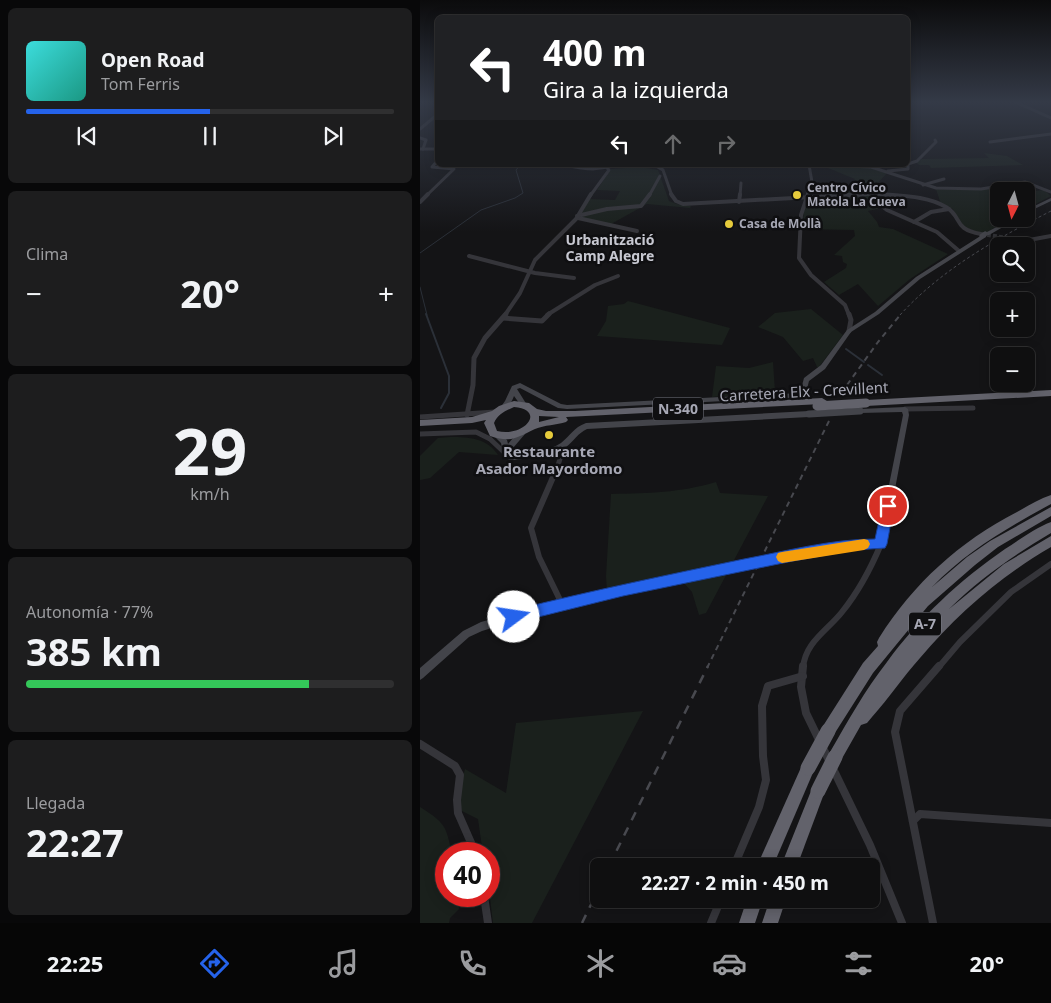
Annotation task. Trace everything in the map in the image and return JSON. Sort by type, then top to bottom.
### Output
[{"type":"highway","name":"Carretera Elx - Crevillent","points":[[868,404],[980,392],[1051,387]]},
{"type":"highway","name":"Carretera Elx - Crevillent","points":[[534,412],[575,414],[820,403],[868,404],[1051,393]]},
{"type":"highway","points":[[868,404],[1051,398]]},
{"type":"highway","name":"Carretera Elx - Crevillent","points":[[530,427],[547,422],[574,419],[820,403]]},
{"type":"highway","points":[[420,422],[472,420],[514,404],[524,405],[534,412],[535,419],[530,427]]},
{"type":"highway","points":[[489,428],[489,423],[498,411]]},
{"type":"highway","points":[[420,428],[472,425],[489,428],[498,436]]},
{"type":"highway","name":"N-340","points":[[498,436],[504,437],[520,434],[530,427]]},
{"type":"highway","points":[[868,668],[884,640],[910,603],[957,556],[998,528],[1051,499]]},
{"type":"highway","name":"A-7","points":[[769,858],[808,768],[828,731],[868,668],[924,602],[971,561],[1022,526],[1051,511]]},
{"type":"highway","name":"A-7","points":[[792,858],[818,791],[835,757],[873,691],[894,661],[934,614],[992,564],[1051,527]]},
{"type":"highway","points":[[851,730],[872,709],[899,672],[940,626],[982,586],[1031,552],[1051,541]]},
{"type":"highway","points":[[747,923],[752,908]]},
{"type":"highway","points":[[770,923],[775,908]]},
{"type":"street","points":[[910,163],[918,161],[933,145]]},
{"type":"street","points":[[421,149],[435,149]]},
{"type":"street","points":[[420,202],[454,169],[432,167],[435,164]]},
{"type":"street","points":[[577,167],[589,169],[610,167]]},
{"type":"street","points":[[467,415],[473,385],[474,358],[485,338],[503,318],[520,293],[535,260],[577,217],[610,167]]},
{"type":"street","points":[[653,167],[659,168],[665,173],[670,195],[677,202],[683,204],[875,194],[933,202],[954,213],[957,223],[962,227],[984,235]]},
{"type":"street","points":[[809,167],[812,182],[801,215],[799,258],[811,275],[845,305],[850,314],[849,330]]},
{"type":"street","points":[[871,167],[944,189],[981,190],[1025,182],[1050,192]]},
{"type":"street","points":[[883,171],[908,169],[908,167]]},
{"type":"street","points":[[577,217],[606,209],[641,206],[645,203],[660,176]]},
{"type":"street","points":[[923,184],[944,179]]},
{"type":"street","points":[[739,202],[741,183]]},
{"type":"street","points":[[875,194],[882,206],[937,232],[959,250]]},
{"type":"street","points":[[1035,206],[1051,198]]},
{"type":"street","points":[[914,222],[926,214],[935,211],[944,212],[949,209]]},
{"type":"street","points":[[577,217],[637,232]]},
{"type":"street","points":[[420,417],[467,415],[498,411],[508,402],[517,386],[525,386],[560,406],[567,407],[799,395],[803,391],[803,380],[820,368],[849,330],[877,313],[918,278],[959,250],[997,228]]},
{"type":"street","points":[[1035,239],[1051,236]]},
{"type":"street","points":[[469,256],[535,273],[574,278]]},
{"type":"street","points":[[503,318],[542,321],[552,309],[565,305],[597,283],[618,276]]},
{"type":"street","points":[[514,390],[524,405]]},
{"type":"street","points":[[562,604],[537,551],[531,528],[556,473],[564,445],[573,433],[586,426],[809,414],[868,404],[905,409],[972,408]]},
{"type":"street","points":[[902,923],[870,845],[806,713],[801,687],[803,662],[812,642],[842,612],[862,584],[872,568],[881,544],[906,415],[905,409]]},
{"type":"street","points":[[420,434],[476,432],[490,439],[511,457],[546,451],[564,445]]},
{"type":"street","points":[[507,455],[510,447],[520,434]]},
{"type":"street","points":[[498,436],[504,442],[507,455]]},
{"type":"street","points":[[420,675],[466,634],[514,617],[623,590],[793,555],[855,544],[881,544]]},
{"type":"street","points":[[933,923],[895,732],[900,711],[966,636],[1011,592],[1051,564]]},
{"type":"street","points":[[737,858],[759,807],[766,780],[763,756],[762,706],[768,686],[803,676]]},
{"type":"street","points":[[420,744],[454,766],[460,775],[457,800],[458,813],[471,842]]},
{"type":"street","points":[[913,822],[920,814],[1051,822]]},
{"type":"street","points":[[486,907],[488,923]]},
{"type":"street","points":[[711,923],[717,908]]},
{"type":"shaded area","points":[[984,153],[1007,156],[1023,165],[931,168],[929,165],[919,165],[916,162],[922,159],[989,158]]},
{"type":"shaded area","points":[[641,167],[658,170],[669,201],[691,206],[690,208],[647,204],[611,224],[578,219],[589,199],[615,200],[620,191],[597,190],[611,169]]},
{"type":"shaded area","points":[[825,167],[870,168],[887,173],[875,186],[875,192],[881,208],[868,211],[879,227],[893,229],[948,254],[910,279],[878,306],[858,284],[839,295],[824,282],[846,268],[847,264],[843,262],[842,256],[834,255],[855,236],[854,230],[802,229],[804,211],[811,196],[844,193],[855,179]]},
{"type":"shaded area","points":[[990,187],[990,228],[994,228],[984,234],[966,228],[959,223],[953,209],[941,204],[936,189],[970,190]]},
{"type":"shaded area","points":[[1044,190],[1051,196],[1035,204],[1035,191]]},
{"type":"shaded area","points":[[628,301],[730,328],[722,345],[597,336],[606,321],[608,306],[624,304]]},
{"type":"shaded area","points":[[811,309],[843,335],[819,367],[817,367],[813,358],[803,361],[783,337],[758,327],[775,313]]},
{"type":"shaded area","points":[[773,362],[775,392],[712,397],[716,366],[749,368]]},
{"type":"shaded area","points":[[438,438],[471,438],[483,442],[494,449],[498,455],[459,452],[430,478],[420,480],[420,456]]},
{"type":"shaded area","points":[[716,482],[720,493],[768,496],[706,613],[699,615],[692,592],[682,581],[607,591],[606,576],[611,494],[651,493],[702,486]]},
{"type":"shaded area","points":[[643,711],[532,923],[493,923],[491,907],[500,907],[500,842],[481,842],[478,819],[462,811],[457,800],[465,769],[506,793],[516,723]]},
{"type":"shaded area","points":[[420,807],[440,821],[449,842],[435,842],[435,907],[459,907],[459,909],[450,918],[449,923],[420,923]]},
{"type":"waterway","points":[[420,253],[481,210],[515,198],[523,193],[516,170],[518,167]]},
{"type":"waterway","points":[[420,287],[427,315]]},
{"type":"waterway","points":[[426,314],[449,376],[449,393],[441,408]]},
{"type":"waterway","points":[[846,349],[864,362]]},
{"type":"waterway","points":[[868,365],[882,375]]},
{"type":"tunnel","points":[[981,234],[1001,237]]},
{"type":"railway","points":[[900,315],[916,298],[952,269],[990,244],[1051,211]]},
{"type":"railway","points":[[847,385],[901,314]]},
{"type":"railway","points":[[707,668],[830,419]]},
{"type":"railway","points":[[613,858],[708,666]]},
{"type":"railway","points":[[582,923],[590,907]]},
{"type":"slow traffic","points":[[782,557],[864,544]]},
{"type":"place","name":"Centro Cívico Matola La Cueva","points":[[797,195]]},
{"type":"place","name":"Casa de Mollà","points":[[729,224]]},
{"type":"place","name":"Restaurante Asador Mayordomo","points":[[549,435]]},
{"type":"district","name":"Urbanització Camp Alegre","points":[[610,248]]},
{"type":"route","points":[[514,617],[623,590],[793,555],[855,544],[881,544],[888,506]]}]
